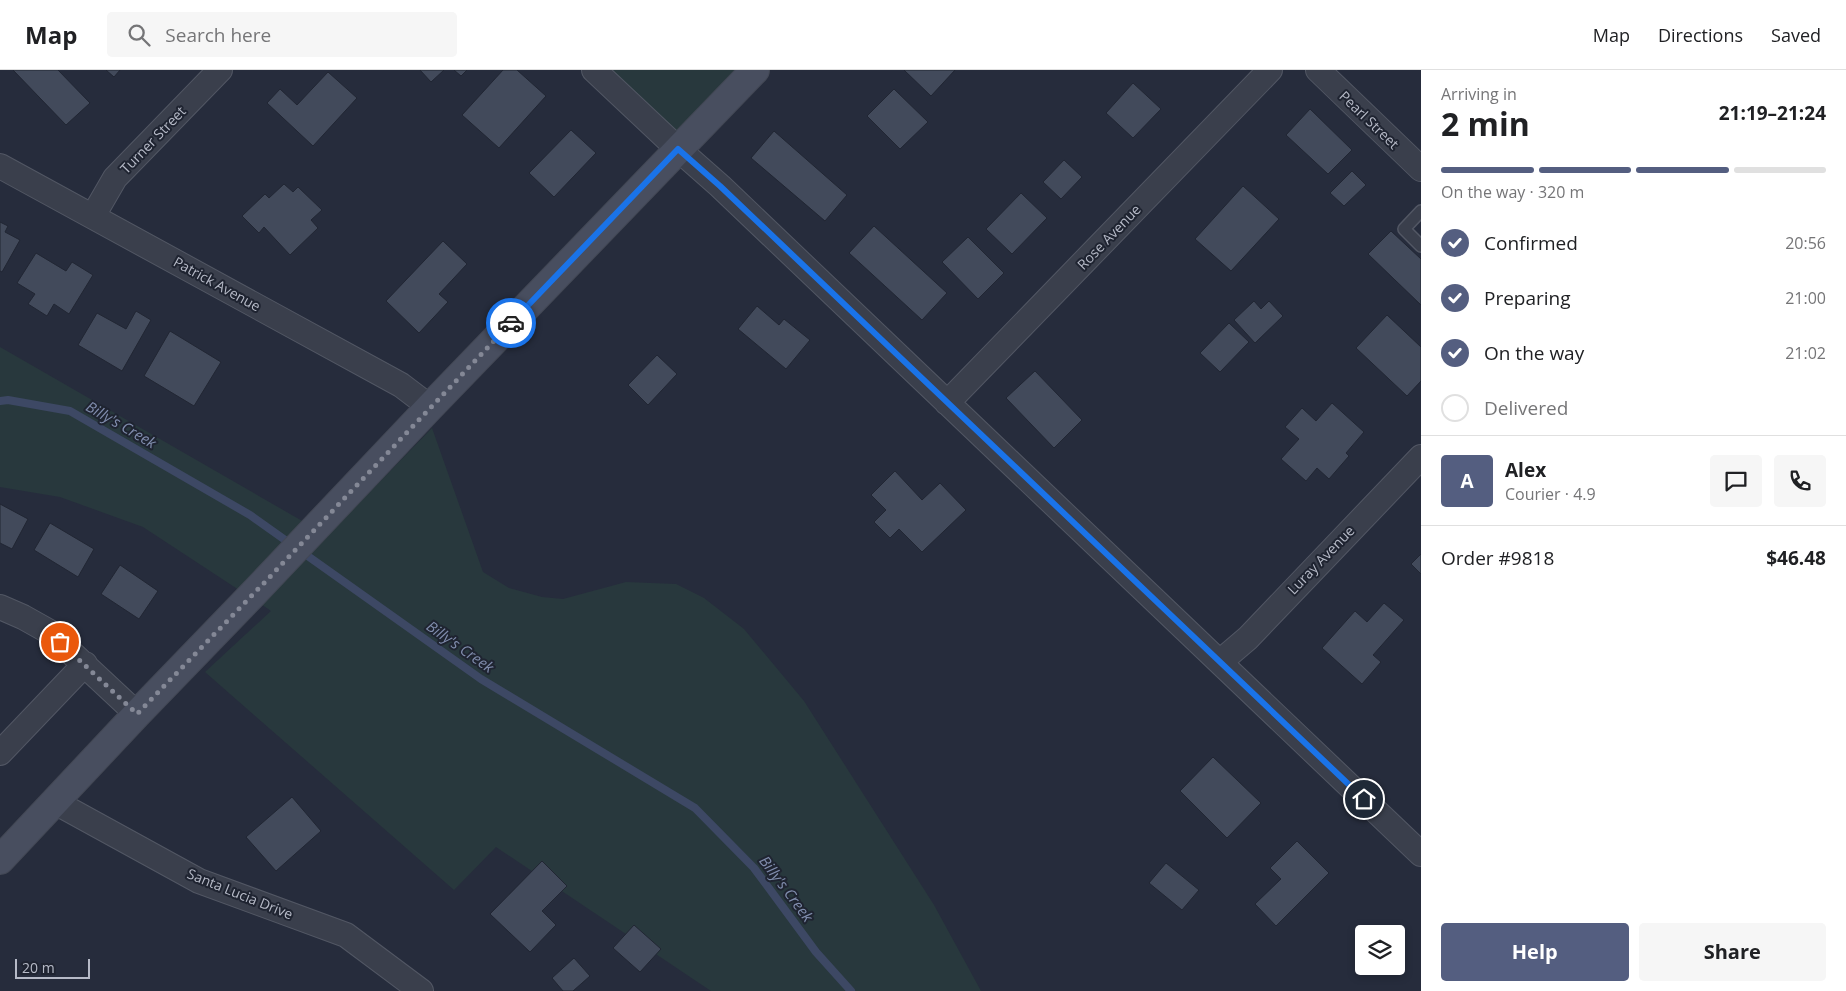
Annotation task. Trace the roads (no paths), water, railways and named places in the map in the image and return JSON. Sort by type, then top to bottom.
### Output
[{"type":"street","name":"Turner Street","points":[[93,216],[115,178],[220,70]]},
{"type":"street","points":[[594,70],[720,186],[1421,854]]},
{"type":"street","points":[[0,860],[430,406],[754,70]]},
{"type":"street","name":"Rose Avenue","points":[[947,403],[1270,70]]},
{"type":"street","name":"Pearl Street","points":[[1318,70],[1421,169]]},
{"type":"street","name":"Patrick Avenue","points":[[0,166],[401,385],[430,406]]},
{"type":"street","name":"Luray Avenue","points":[[1220,661],[1248,638],[1421,457]]},
{"type":"street","points":[[0,607],[48,631],[137,714]]},
{"type":"street","points":[[0,754],[85,664]]},
{"type":"street","name":"Santa Lucia Drive","points":[[55,802],[199,881],[346,935],[421,991]]},
{"type":"lane","points":[[1421,211],[1404,229],[1421,246]]},
{"type":"waterway","name":"Billy's Creek","points":[[0,401],[8,400],[70,411],[250,515],[481,679],[695,808],[754,868],[816,952],[851,991]]}]
